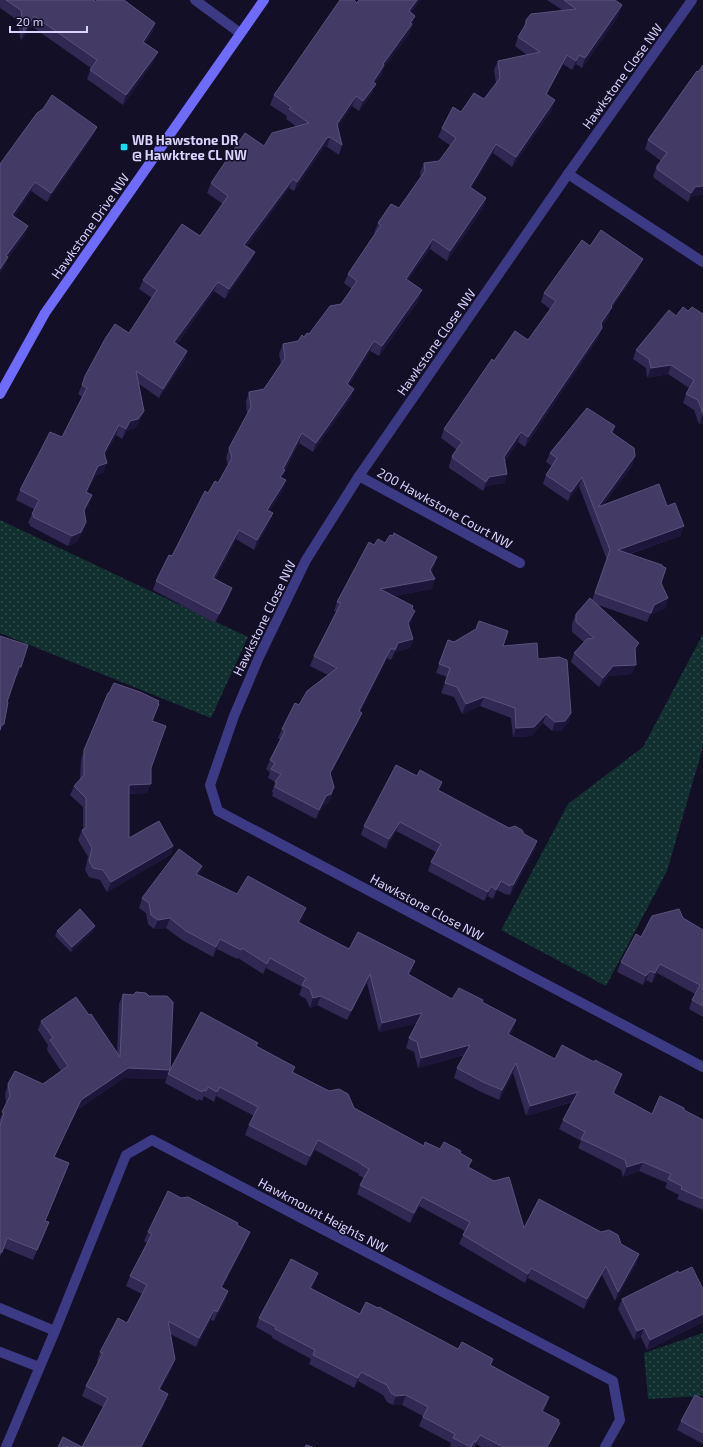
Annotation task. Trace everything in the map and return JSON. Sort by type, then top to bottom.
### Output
[{"type":"street","points":[[195,0],[240,33]]},
{"type":"street","name":"Hawkstone Drive NW","points":[[0,394],[45,313],[264,0]]},
{"type":"street","name":"Hawkstone Close NW","points":[[692,0],[568,174],[359,476],[306,560],[259,657],[234,716],[210,785],[218,811],[703,1067]]},
{"type":"street","points":[[568,174],[703,262]]},
{"type":"street","name":"200 Hawkstone Court NW","points":[[359,476],[520,563]]},
{"type":"street","name":"Hawkmount Heights NW","points":[[6,1447],[55,1331],[126,1155],[152,1140],[613,1381],[620,1420],[605,1447]]},
{"type":"street","points":[[0,1308],[55,1331]]},
{"type":"street","points":[[0,1352],[39,1367]]},
{"type":"green space","points":[[0,520],[248,637],[211,718],[0,633]]},
{"type":"green space","points":[[703,634],[703,747],[667,871],[606,986],[501,930],[568,804],[643,747]]},
{"type":"green space","points":[[703,1333],[703,1396],[648,1399],[644,1353]]},
{"type":"building","points":[[6,0],[94,0],[96,2],[97,0],[124,0],[155,23],[143,42],[158,52],[126,95],[90,70],[97,60],[34,16],[24,32],[21,10]]},
{"type":"building","points":[[340,0],[354,0],[357,3],[359,0],[417,0],[409,11],[415,16],[410,23],[412,24],[383,64],[384,65],[373,82],[376,84],[363,101],[356,96],[337,124],[342,145],[330,137],[327,138],[297,182],[293,179],[244,245],[255,252],[229,289],[218,282],[174,342],[187,351],[163,389],[136,371],[144,411],[138,419],[130,421],[126,429],[119,425],[104,453],[107,463],[98,466],[86,492],[92,495],[84,510],[86,522],[81,532],[72,536],[33,517],[34,515],[32,514],[39,500],[20,490],[50,432],[62,437],[87,388],[82,385],[85,376],[115,324],[129,333],[157,290],[143,280],[182,224],[200,236],[228,196],[211,183],[245,133],[264,146],[272,133],[309,123],[289,109],[291,107],[274,95]]},
{"type":"building","points":[[564,0],[615,0],[622,5],[585,58],[579,55],[576,61],[567,55],[546,94],[555,100],[516,157],[496,144],[470,187],[486,198],[450,251],[433,239],[406,279],[422,290],[382,346],[374,341],[347,384],[354,389],[316,443],[302,433],[283,469],[285,470],[280,477],[286,480],[267,510],[273,513],[257,540],[239,530],[213,578],[232,588],[219,614],[156,581],[169,555],[172,556],[205,491],[208,493],[215,481],[218,483],[232,458],[229,448],[251,407],[249,392],[264,389],[285,358],[283,344],[298,341],[302,335],[304,337],[307,333],[309,334],[330,306],[341,304],[357,281],[348,274],[381,225],[378,223],[391,204],[399,208],[425,171],[424,163],[439,161],[456,138],[442,128],[453,107],[461,112],[474,93],[484,99],[500,78],[498,61],[540,52],[518,37],[526,24],[526,20],[531,14],[576,9]]},
{"type":"building","points":[[703,65],[703,186],[695,187],[691,193],[657,169],[657,166],[667,153],[648,140],[697,71],[698,72]]},
{"type":"building","points":[[52,95],[97,127],[51,193],[35,182],[12,215],[28,226],[6,256],[8,257],[0,269],[0,164],[37,113],[43,109]]},
{"type":"building","points":[[601,230],[643,259],[611,306],[612,307],[601,323],[602,328],[528,437],[521,432],[504,457],[507,474],[489,477],[486,482],[453,458],[452,456],[462,442],[444,429],[492,359],[494,361],[515,331],[528,340],[556,301],[544,293],[582,240],[590,246]]},
{"type":"building","points":[[683,307],[688,311],[692,307],[703,314],[703,414],[698,400],[686,394],[694,380],[671,365],[651,368],[649,359],[636,350],[669,310],[676,316]]},
{"type":"building","points":[[587,408],[615,426],[611,432],[634,448],[635,456],[598,507],[659,484],[667,506],[675,503],[684,526],[618,550],[662,565],[666,568],[661,583],[668,598],[654,605],[651,613],[595,593],[610,550],[582,477],[571,492],[546,475],[557,458],[550,453]]},
{"type":"building","points":[[394,533],[437,557],[430,570],[435,579],[380,589],[413,606],[412,609],[415,611],[408,623],[413,639],[398,643],[395,650],[391,648],[359,711],[362,713],[330,773],[334,787],[331,794],[326,796],[319,810],[275,787],[277,783],[275,782],[281,774],[271,769],[275,763],[270,760],[285,731],[282,729],[295,703],[299,705],[307,691],[337,668],[314,656],[341,603],[337,602],[369,542],[374,545],[378,539],[385,543],[390,535],[393,536]]},
{"type":"building","points":[[590,598],[639,643],[635,648],[636,665],[613,666],[603,678],[574,653],[587,639],[594,638],[576,622],[576,614]]},
{"type":"building","points":[[479,621],[508,631],[503,646],[537,643],[538,659],[559,657],[567,660],[571,713],[565,721],[555,722],[546,714],[534,727],[516,728],[515,708],[484,697],[466,704],[457,687],[445,683],[450,668],[439,664],[448,640],[454,642],[476,629]]},
{"type":"building","points":[[0,636],[28,645],[7,702],[4,724],[1,726],[0,730]]},
{"type":"building","points":[[114,683],[140,692],[159,701],[152,721],[166,726],[151,768],[151,784],[129,785],[129,838],[159,821],[173,846],[111,882],[103,870],[93,868],[89,861],[92,848],[82,830],[86,828],[86,798],[74,786],[84,775],[84,750],[108,693]]},
{"type":"building","points":[[396,765],[417,776],[420,770],[442,782],[438,790],[509,828],[515,826],[522,830],[524,834],[537,841],[513,885],[511,884],[510,886],[501,881],[496,890],[491,886],[488,892],[431,862],[441,844],[400,822],[389,839],[364,826]]},
{"type":"building","points":[[179,849],[202,866],[196,874],[237,894],[248,876],[306,908],[298,922],[349,949],[358,932],[415,961],[408,974],[452,999],[459,988],[483,1000],[482,1002],[516,1020],[508,1034],[555,1059],[562,1045],[594,1062],[595,1060],[622,1074],[613,1093],[652,1114],[660,1096],[684,1108],[684,1110],[703,1120],[703,1199],[681,1189],[682,1186],[668,1179],[671,1174],[643,1162],[627,1167],[625,1160],[581,1139],[585,1132],[563,1120],[578,1092],[530,1106],[516,1063],[502,1090],[457,1068],[470,1045],[421,1058],[417,1042],[409,1038],[422,1013],[382,1023],[370,974],[351,1011],[321,996],[313,998],[310,989],[302,985],[306,978],[270,958],[267,964],[242,948],[241,950],[220,939],[216,947],[186,931],[170,918],[158,920],[151,915],[149,903],[142,898]]},
{"type":"building","points":[[80,909],[95,926],[72,947],[57,931]]},
{"type":"building","points":[[679,909],[683,918],[703,930],[703,1006],[692,1000],[700,985],[660,964],[655,973],[650,971],[646,976],[621,962],[636,934],[641,937],[652,916]]},
{"type":"building","points":[[136,992],[146,993],[149,996],[167,996],[173,1002],[170,1070],[128,1068],[81,1100],[54,1157],[69,1163],[45,1221],[49,1222],[37,1250],[7,1238],[2,1252],[0,1253],[0,1125],[4,1113],[2,1112],[10,1096],[8,1084],[15,1071],[43,1084],[68,1066],[50,1040],[53,1038],[41,1021],[76,997],[89,1015],[91,1014],[120,1057],[123,994],[133,995]]},
{"type":"building","points":[[201,1012],[258,1043],[256,1046],[295,1067],[292,1072],[329,1091],[339,1089],[348,1094],[354,1108],[424,1146],[425,1142],[440,1149],[444,1142],[461,1151],[460,1153],[472,1160],[468,1167],[494,1181],[509,1177],[524,1228],[539,1199],[601,1232],[609,1230],[618,1235],[621,1244],[639,1254],[618,1292],[606,1266],[587,1299],[531,1268],[528,1274],[463,1235],[470,1222],[422,1197],[414,1213],[360,1185],[369,1169],[362,1164],[318,1140],[310,1156],[249,1125],[258,1107],[220,1087],[217,1092],[208,1087],[206,1091],[203,1090],[202,1092],[168,1074]]},
{"type":"building","points":[[168,1191],[181,1198],[188,1197],[238,1223],[237,1225],[250,1232],[221,1287],[228,1291],[217,1312],[214,1310],[199,1338],[168,1321],[175,1359],[159,1389],[168,1394],[141,1447],[82,1447],[108,1398],[86,1386],[103,1353],[100,1352],[118,1318],[127,1323],[147,1285],[130,1276],[152,1234],[148,1232]]},
{"type":"building","points":[[291,1259],[318,1273],[310,1288],[360,1314],[366,1302],[378,1308],[379,1307],[458,1349],[462,1342],[493,1359],[490,1365],[549,1397],[542,1411],[559,1420],[558,1422],[560,1423],[547,1447],[503,1447],[480,1435],[471,1447],[453,1438],[455,1434],[423,1417],[428,1407],[406,1395],[396,1396],[391,1393],[387,1385],[361,1372],[358,1378],[313,1355],[315,1350],[275,1329],[276,1327],[259,1318]]},
{"type":"building","points":[[692,1267],[703,1289],[703,1314],[650,1340],[644,1328],[637,1331],[622,1299],[678,1271],[679,1273]]},
{"type":"building","points":[[695,1395],[703,1399],[703,1433],[681,1421]]},
{"type":"building","points":[[63,1437],[82,1447],[58,1447]]},
{"type":"place","name":"WB Hawstone DR @ Hawktree CL NW","points":[[124,147]]}]
